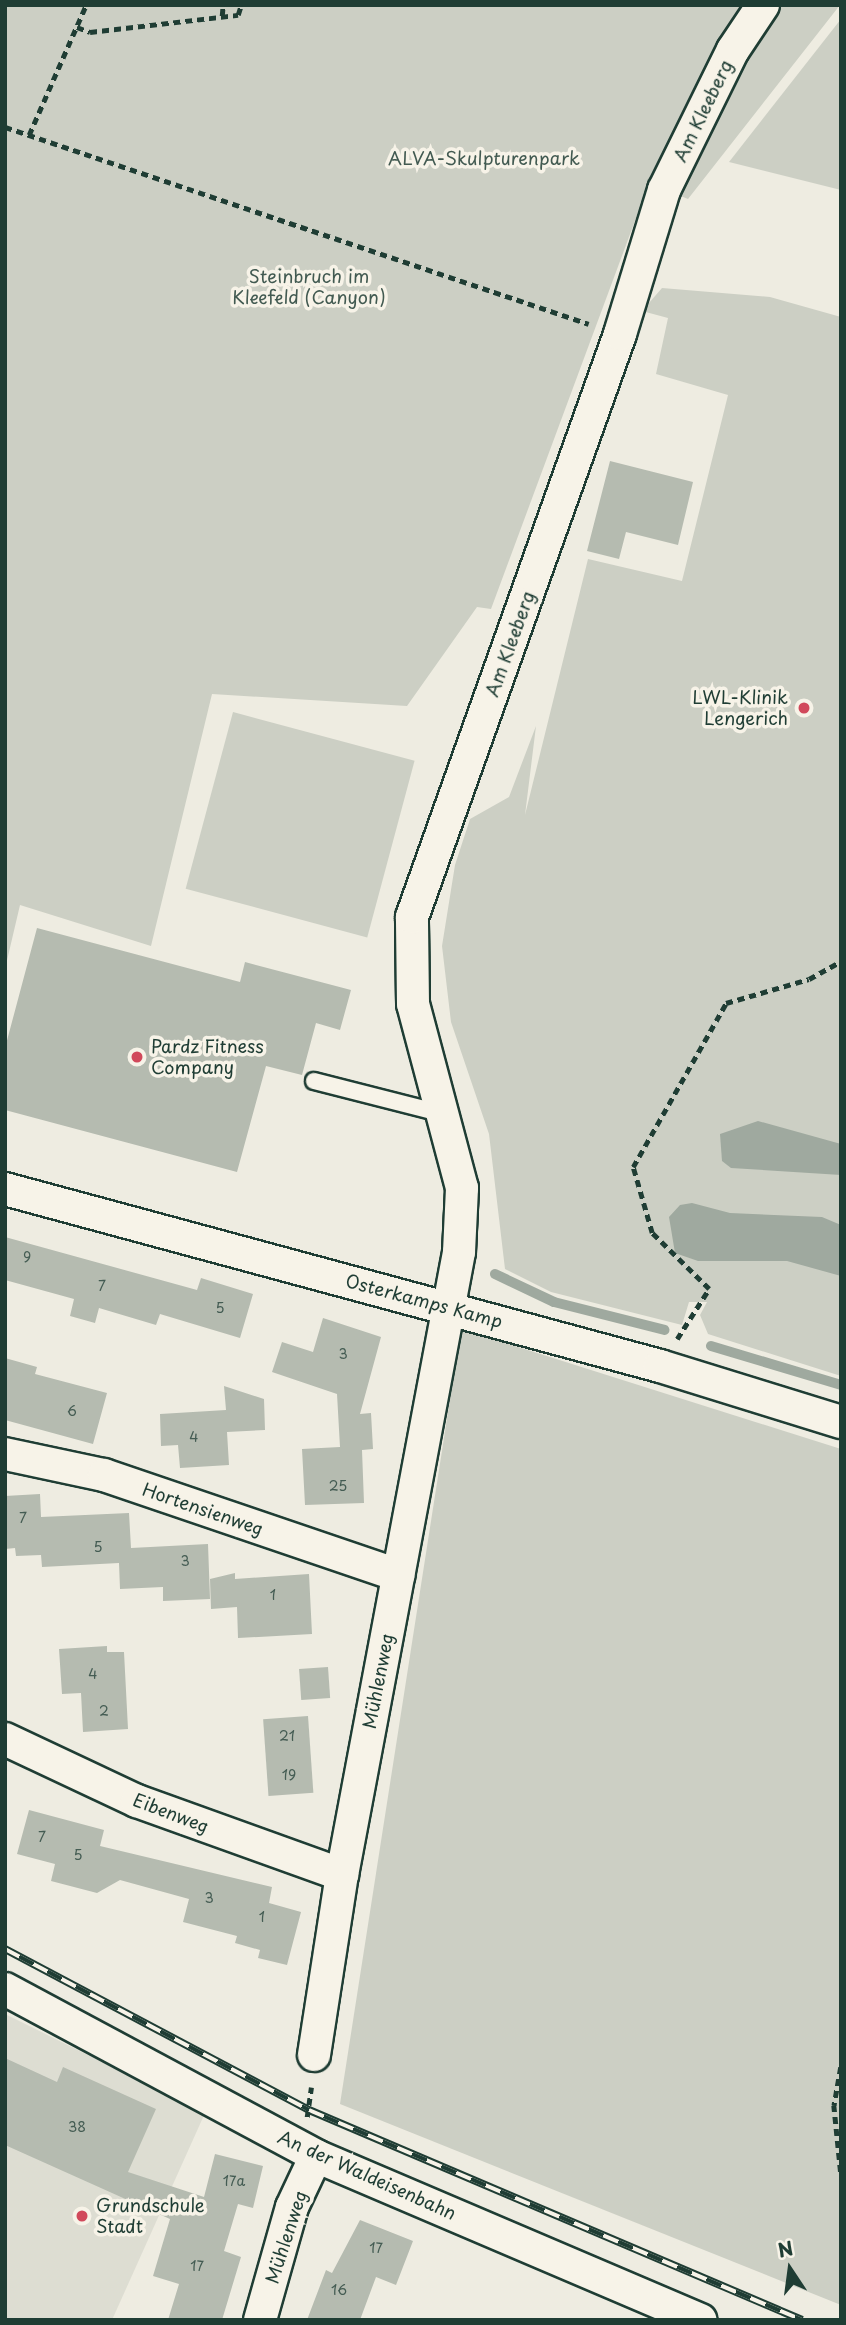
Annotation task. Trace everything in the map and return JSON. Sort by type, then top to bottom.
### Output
[{"type":"street","name":"Am Kleeberg","points":[[448,1307],[459,1252],[462,1188],[445,1114],[413,1004],[412,917],[620,334],[664,190],[733,50],[763,5]]},
{"type":"street","name":"Osterkamps Kamp","points":[[5,1189],[660,1366],[841,1422]]},
{"type":"street","name":"Mühlenweg","points":[[314,2055],[342,1875],[448,1307]]},
{"type":"street","name":"Hortensienweg","points":[[5,1454],[104,1475],[398,1575]]},
{"type":"street","name":"Eibenweg","points":[[5,1739],[137,1801],[342,1875]]},
{"type":"street","name":"An der Waldeisenbahn","points":[[5,1989],[307,2151],[701,2320]]},
{"type":"street","name":"Mühlenweg","points":[[260,2320],[307,2151]]},
{"type":"lane","points":[[314,1081],[445,1114]]},
{"type":"path","points":[[29,135],[86,5]]},
{"type":"path","points":[[222,16],[223,5]]},
{"type":"path","points":[[77,27],[90,32],[238,15],[241,5]]},
{"type":"path","points":[[5,127],[620,334]]},
{"type":"path","points":[[660,1366],[709,1289],[652,1233],[633,1167],[726,1003],[809,979],[841,961]]},
{"type":"path","points":[[307,2151],[314,2055]]},
{"type":"path","points":[[841,2067],[834,2105],[841,2174]]},
{"type":"path","points":[[834,2105],[841,2106]]},
{"type":"shaded area","points":[[758,1121],[841,1144],[841,1175],[731,1168],[722,1161],[720,1134]]},
{"type":"shaded area","points":[[692,1203],[730,1213],[822,1217],[841,1225],[841,1276],[787,1261],[698,1261],[675,1253],[669,1217],[680,1205]]},
{"type":"shaded area","name":"Grundschule Stadt","points":[[5,2014],[205,2113],[112,2320],[5,2320]]},
{"type":"green space","name":"Steinbruch im Kleefeld (Canyon)","points":[[5,5],[840,5],[688,199],[649,183],[491,609],[477,607],[407,706],[212,694],[151,946],[20,905],[5,969]]},
{"type":"green space","points":[[841,19],[841,190],[729,162]]},
{"type":"green space","points":[[662,288],[770,297],[841,317],[841,1376],[708,1334],[700,1315],[707,1302],[689,1302],[682,1325],[551,1292],[505,1269],[489,1134],[451,1022],[442,946],[455,865],[470,819],[509,797],[536,726],[525,815],[588,559],[682,581],[728,395],[656,374],[668,318],[642,311]]},
{"type":"green space","points":[[233,712],[415,761],[367,937],[186,889]]},
{"type":"green space","points":[[461,1329],[841,1449],[841,2305],[340,2104]]},
{"type":"building","points":[[610,461],[693,482],[678,545],[626,532],[619,559],[587,551]]},
{"type":"building","name":"Pardz Fitness Company","points":[[37,928],[240,982],[245,962],[351,990],[340,1030],[316,1023],[302,1075],[266,1066],[237,1172],[5,1110],[5,1048]]},
{"type":"building","points":[[5,1237],[197,1290],[201,1278],[253,1294],[240,1338],[160,1314],[156,1325],[99,1308],[95,1323],[70,1316],[74,1299],[5,1280]]},
{"type":"building","points":[[323,1318],[381,1337],[360,1414],[371,1413],[373,1449],[362,1450],[364,1503],[305,1505],[302,1449],[340,1447],[337,1394],[272,1372],[282,1342],[313,1352]]},
{"type":"building","points":[[5,1358],[37,1367],[35,1374],[107,1393],[93,1444],[5,1420]]},
{"type":"building","points":[[224,1386],[264,1399],[265,1430],[227,1432],[229,1465],[180,1468],[178,1445],[161,1446],[160,1414],[226,1410]]},
{"type":"building","points":[[40,1494],[41,1517],[129,1513],[131,1548],[208,1544],[210,1599],[163,1601],[163,1587],[120,1589],[119,1563],[42,1567],[41,1555],[16,1556],[15,1548],[5,1549],[5,1496]]},
{"type":"building","points":[[235,1573],[235,1579],[309,1574],[312,1634],[238,1638],[237,1607],[211,1609],[210,1579]]},
{"type":"building","points":[[107,1646],[107,1652],[124,1652],[128,1729],[83,1732],[81,1693],[62,1694],[59,1649]]},
{"type":"building","points":[[328,1667],[330,1698],[301,1700],[299,1669]]},
{"type":"building","points":[[308,1716],[313,1793],[268,1796],[263,1719]]},
{"type":"building","points":[[29,1810],[104,1830],[100,1846],[272,1887],[269,1903],[301,1912],[287,1965],[258,1958],[260,1950],[235,1943],[237,1936],[183,1922],[189,1899],[120,1880],[97,1893],[51,1881],[55,1864],[17,1854]]},
{"type":"building","points":[[5,2058],[57,2082],[63,2067],[156,2109],[128,2172],[204,2197],[215,2154],[263,2166],[253,2208],[238,2204],[224,2251],[241,2257],[222,2320],[168,2320],[179,2284],[153,2276],[170,2219],[5,2145]]},
{"type":"building","points":[[360,2220],[413,2241],[396,2285],[376,2277],[360,2320],[307,2320],[326,2270],[332,2273]]},
{"type":"waterway","points":[[495,1274],[554,1302],[665,1330]]},
{"type":"waterway","points":[[711,1346],[841,1385]]},
{"type":"railway","points":[[5,1949],[309,2110],[802,2320]]},
{"type":"place","name":"LWL-Klinik Lengerich","points":[[804,708]]},
{"type":"place","name":"Pardz Fitness Company","points":[[137,1057]]},
{"type":"place","name":"Grundschule Stadt","points":[[82,2216]]},
{"type":"park label","name":"ALVA-Skulpturenpark","points":[[484,158]]}]
